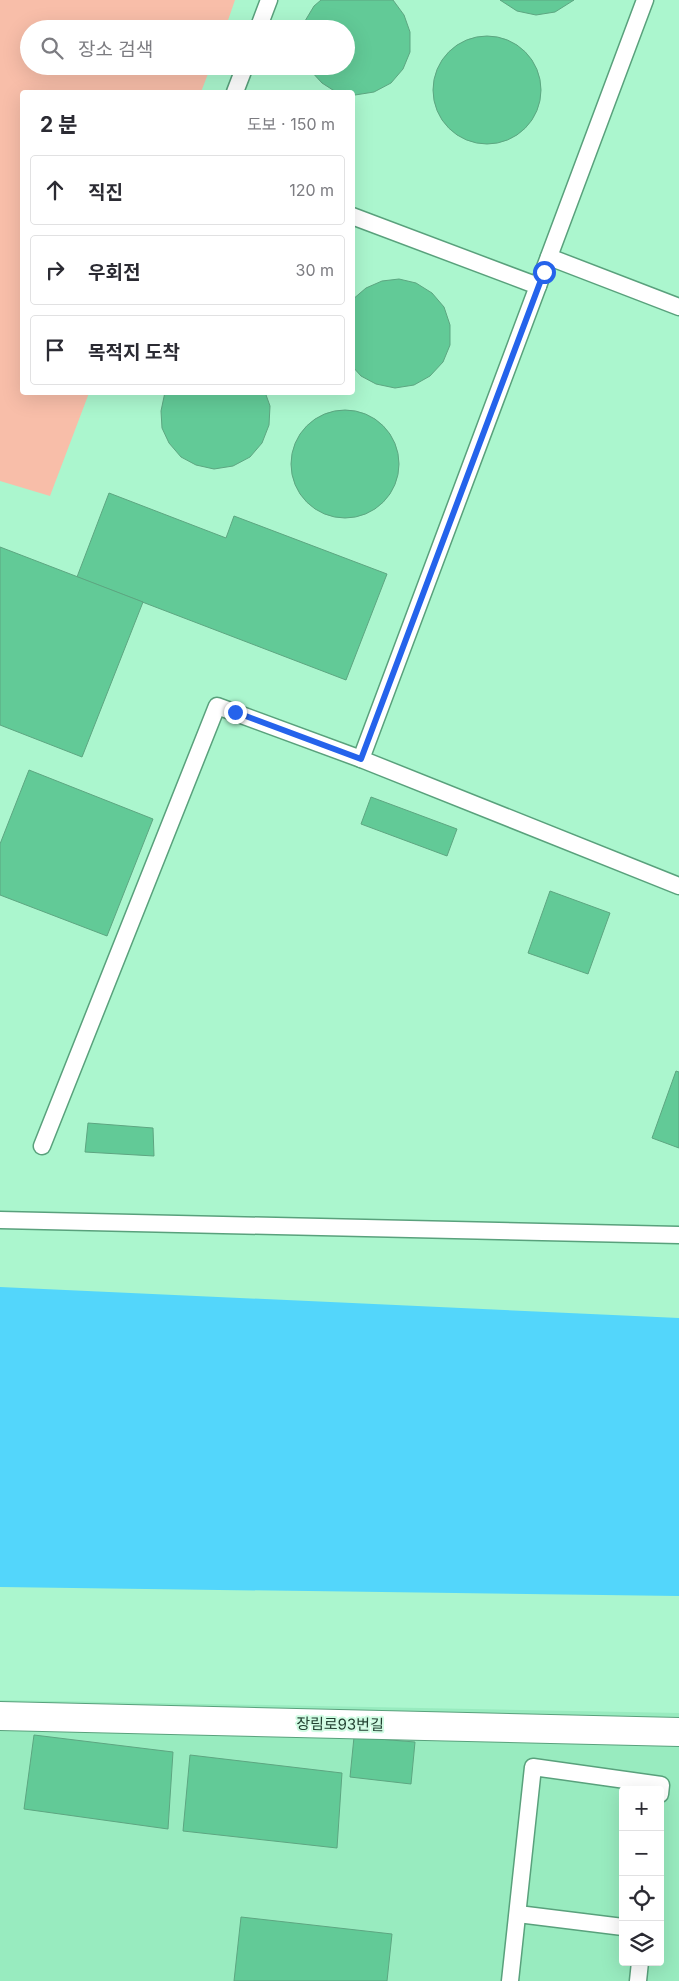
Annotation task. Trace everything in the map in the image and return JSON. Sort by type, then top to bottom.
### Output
[{"type":"street","name":"장림로93번길","points":[[0,1716],[679,1732]]},
{"type":"lane","points":[[261,20],[269,0]]},
{"type":"lane","points":[[361,759],[645,0]]},
{"type":"lane","points":[[236,90],[241,75]]},
{"type":"lane","points":[[355,217],[538,286]]},
{"type":"lane","points":[[549,257],[679,306]]},
{"type":"lane","points":[[42,1146],[217,706],[361,759],[679,886]]},
{"type":"lane","points":[[0,1220],[679,1235]]},
{"type":"lane","points":[[510,1981],[533,1768],[661,1786]]},
{"type":"lane","points":[[518,1914],[619,1927]]},
{"type":"lane","points":[[638,1981],[640,1966]]},
{"type":"shaded area","points":[[0,0],[235,0],[228,20],[20,20],[20,75],[208,75],[202,90],[20,90],[20,395],[88,395],[50,496],[0,481]]},
{"type":"shaded area","points":[[0,1700],[679,1713],[679,1981],[0,1981]]},
{"type":"water","points":[[0,1287],[679,1318],[679,1596],[0,1587]]},
{"type":"building","points":[[321,0],[393,0],[404,15],[410,32],[410,52],[403,69],[391,83],[374,92],[355,95],[355,90],[333,90],[322,83],[315,75],[355,75],[355,20],[306,20],[314,6]]},
{"type":"building","points":[[500,0],[574,0],[555,12],[536,15],[517,11]]},
{"type":"building","points":[[487,36],[508,40],[525,52],[537,69],[541,90],[537,111],[525,128],[508,140],[487,144],[466,140],[449,128],[437,111],[433,90],[437,69],[449,52],[466,40]]},
{"type":"building","points":[[399,279],[416,283],[432,293],[444,307],[450,325],[450,345],[443,362],[430,376],[414,385],[395,388],[376,384],[361,376],[355,369],[355,297],[366,288],[382,281]]},
{"type":"building","points":[[164,395],[266,395],[270,406],[269,425],[262,443],[250,457],[233,466],[214,469],[196,465],[181,457],[169,443],[162,428],[161,411]]},
{"type":"building","points":[[345,410],[366,414],[383,426],[395,443],[399,464],[395,485],[383,502],[366,514],[345,518],[324,514],[307,502],[295,485],[291,464],[295,443],[307,426],[324,414]]},
{"type":"building","points":[[109,493],[226,538],[234,516],[387,574],[346,680],[77,577]]},
{"type":"building","points":[[0,547],[143,602],[82,757],[0,725]]},
{"type":"building","points":[[29,770],[153,819],[107,936],[0,895],[0,844]]},
{"type":"building","points":[[371,797],[457,829],[447,856],[361,824]]},
{"type":"building","points":[[550,891],[610,913],[588,974],[528,953]]},
{"type":"building","points":[[676,1071],[679,1072],[679,1148],[652,1138]]},
{"type":"building","points":[[88,1123],[153,1128],[154,1156],[85,1152]]},
{"type":"building","points":[[34,1735],[173,1752],[168,1829],[24,1809]]},
{"type":"building","points":[[354,1737],[415,1742],[411,1784],[350,1777]]},
{"type":"building","points":[[190,1755],[342,1773],[337,1848],[183,1831]]},
{"type":"building","points":[[241,1917],[392,1934],[387,1981],[234,1981]]},
{"type":"route","points":[[235,712],[361,759],[544,272]]}]
